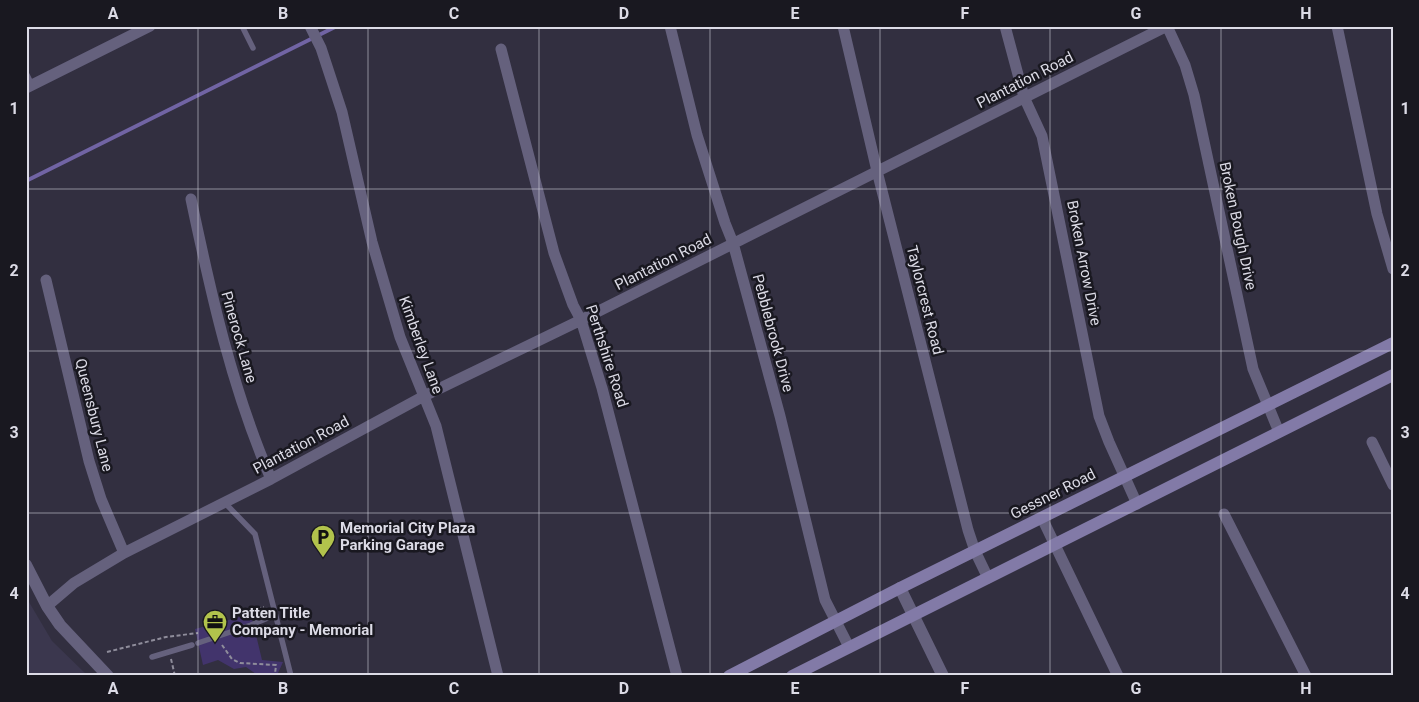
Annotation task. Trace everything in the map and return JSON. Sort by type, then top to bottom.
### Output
[{"type":"main road","name":"Gessner Road","points":[[729,676],[1123,476],[1393,343]]},
{"type":"main road","points":[[792,676],[1393,375]]},
{"type":"street","points":[[29,87],[138,29],[150,26]]},
{"type":"street","name":"Kimberley Lane","points":[[310,26],[320,48],[342,112],[360,196],[385,290],[400,337],[436,426],[498,676]]},
{"type":"street","name":"Pebblebrook Drive","points":[[670,26],[697,135],[733,243],[780,416],[825,600],[849,647]]},
{"type":"street","name":"Taylorcrest Road","points":[[843,26],[877,171],[968,530],[975,551],[988,578]]},
{"type":"street","name":"Broken Arrow Drive","points":[[1005,26],[1024,97],[1042,136],[1099,416],[1136,504]]},
{"type":"street","name":"Plantation Road","points":[[47,606],[74,582],[124,553],[271,479],[424,396],[581,320],[1167,26]]},
{"type":"street","name":"Broken Bough Drive","points":[[1167,26],[1185,65],[1194,95],[1253,369],[1279,432]]},
{"type":"street","points":[[1337,26],[1377,214],[1393,269]]},
{"type":"street","name":"Perthshire Road","points":[[501,49],[554,253],[573,305],[581,320],[602,388],[677,676]]},
{"type":"street","name":"Pinerock Lane","points":[[191,199],[219,324],[247,417],[271,479]]},
{"type":"street","name":"Queensbury Lane","points":[[46,280],[89,461],[101,499],[124,553]]},
{"type":"street","points":[[1372,442],[1393,485]]},
{"type":"street","points":[[1224,514],[1306,676]]},
{"type":"street","points":[[1042,518],[1118,676]]},
{"type":"street","points":[[26,565],[47,606],[60,625],[108,676]]},
{"type":"street","points":[[900,588],[943,676]]},
{"type":"lane","points":[[242,26],[253,48]]},
{"type":"lane","points":[[26,73],[29,87]]},
{"type":"lane","points":[[224,502],[255,534],[291,676]]},
{"type":"lane","points":[[152,657],[217,637],[276,615]]},
{"type":"path","points":[[238,613],[273,605]]},
{"type":"path","points":[[260,616],[262,607]]},
{"type":"path","points":[[206,632],[213,626],[220,626]]},
{"type":"path","points":[[107,652],[166,637],[200,632]]},
{"type":"path","points":[[217,637],[232,659],[240,664],[276,665],[276,676]]},
{"type":"shaded area","points":[[26,597],[52,641],[88,676],[26,676]]},
{"type":"shaded area","points":[[251,614],[262,660],[283,662],[278,676],[259,676],[246,667],[234,669],[218,660],[203,665],[195,629]]},
{"type":"waterway","points":[[26,181],[337,26]]},
{"type":"place","name":"Memorial City Plaza Parking Garage","points":[[323,558]]},
{"type":"place","name":"Patten Title Company - Memorial","points":[[215,643]]}]
